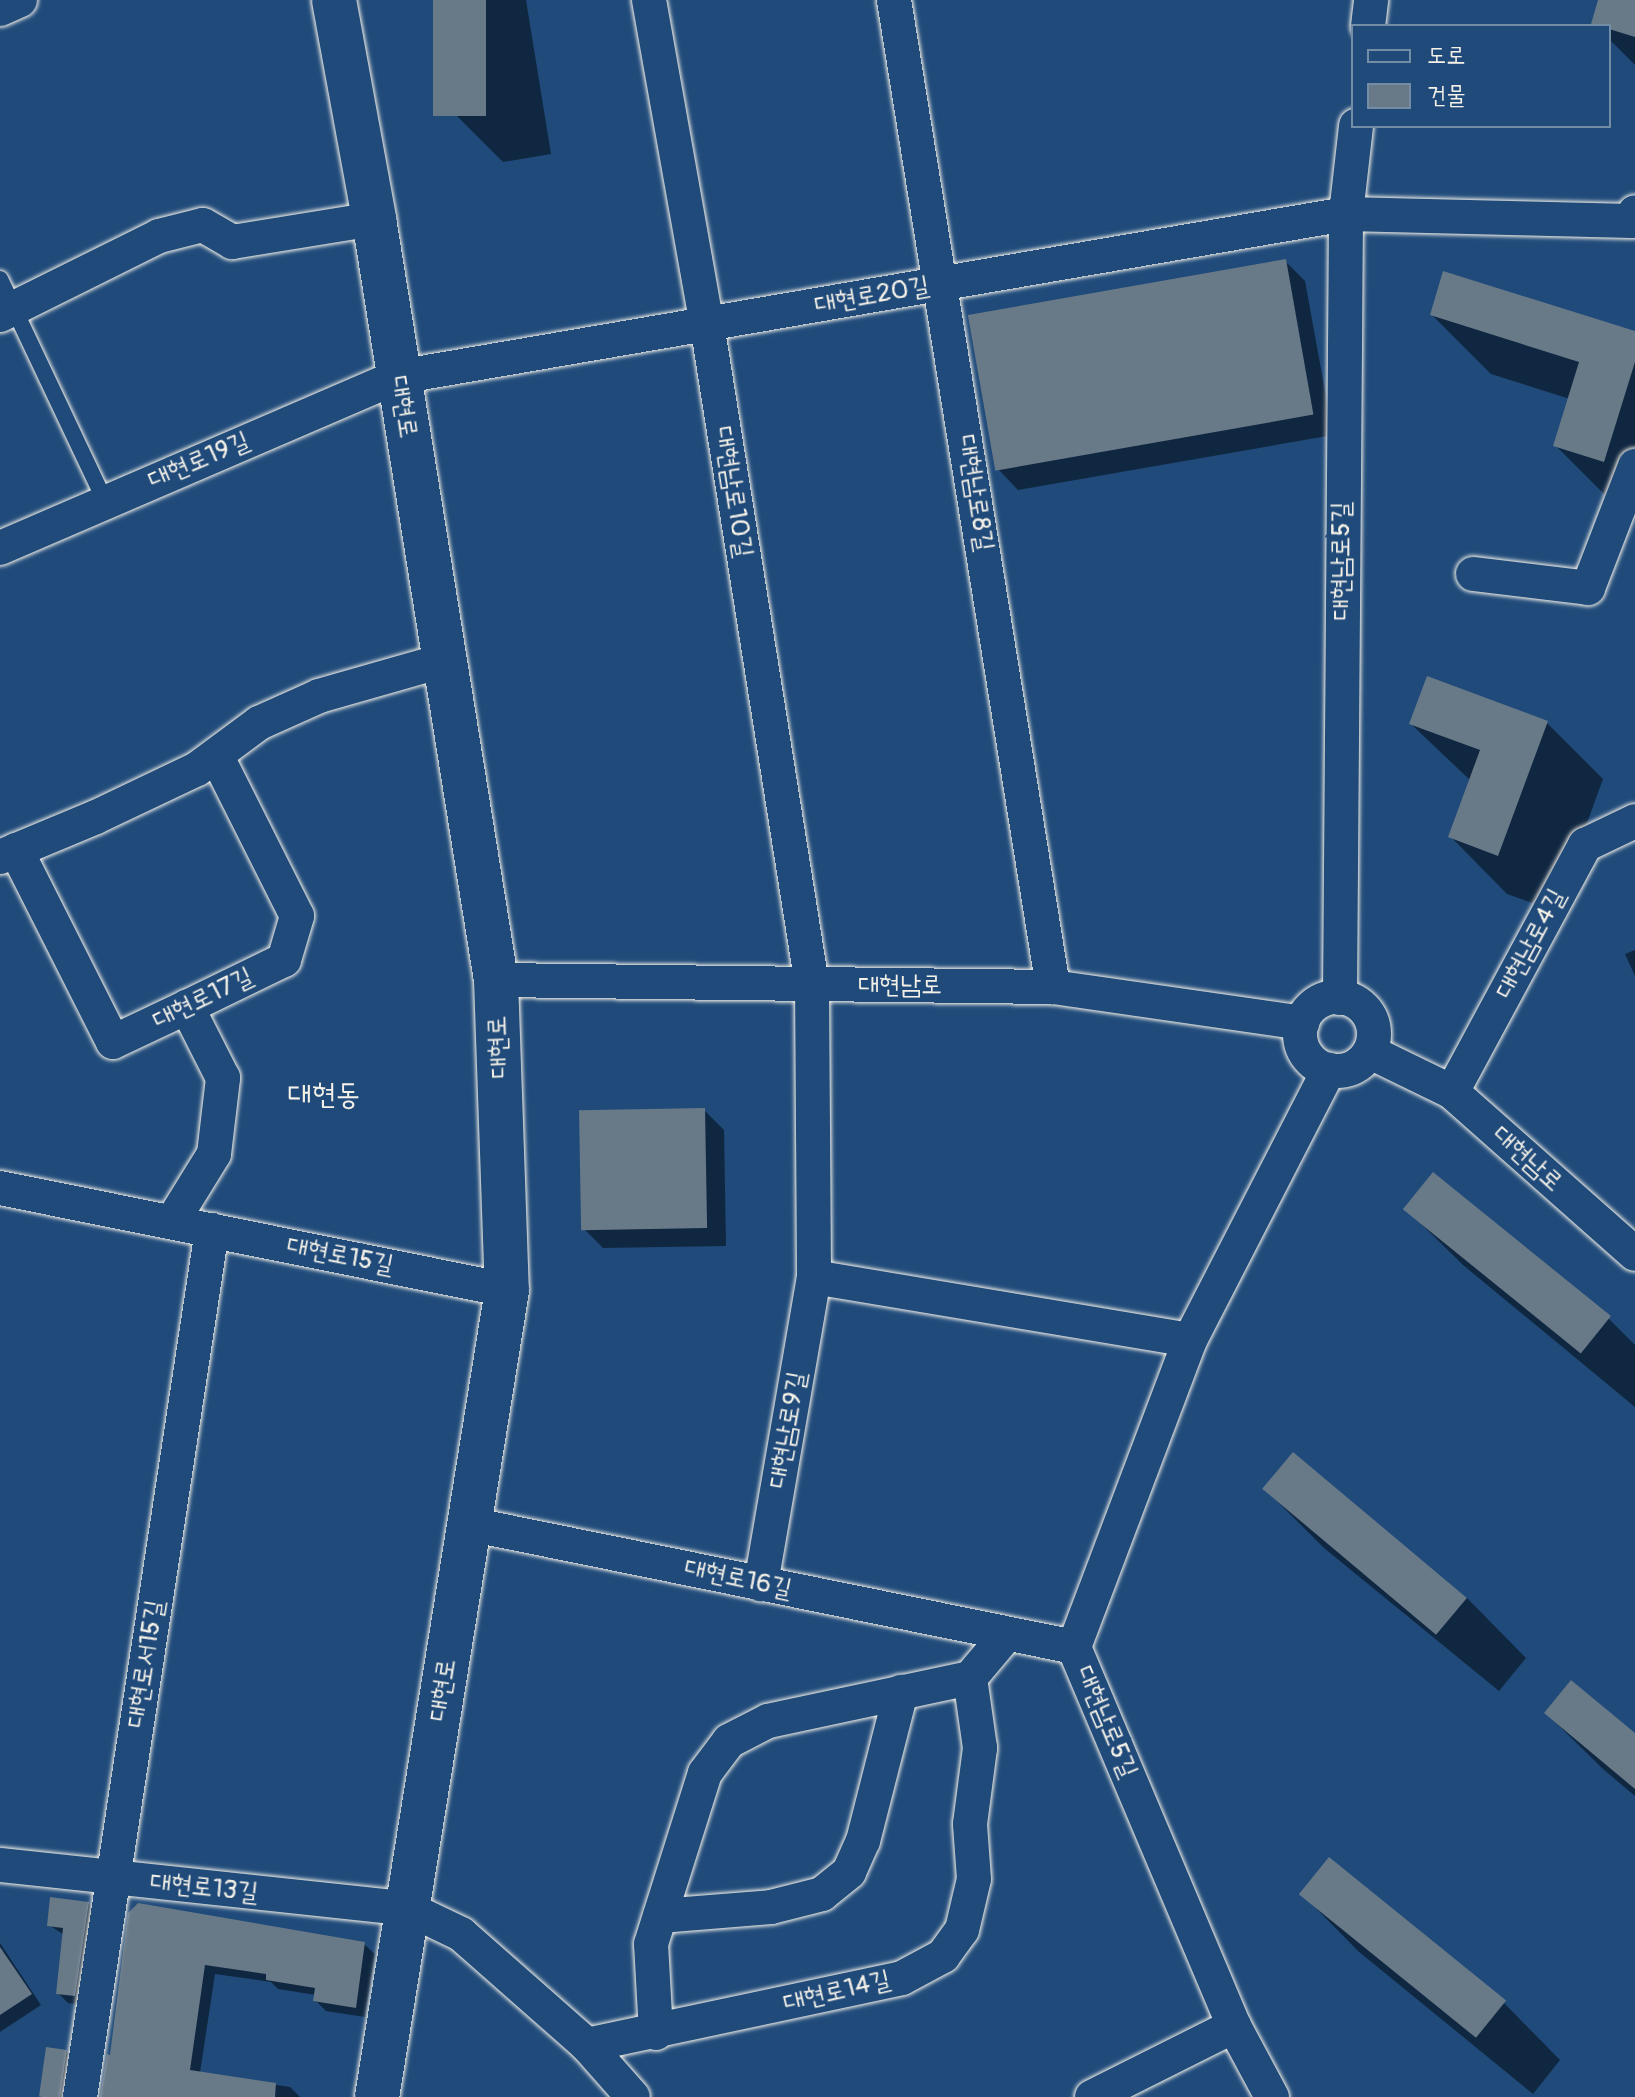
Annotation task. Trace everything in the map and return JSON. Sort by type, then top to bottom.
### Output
[{"type":"main road","name":"대현로","points":[[334,0],[374,219],[496,980],[507,1290],[377,2097]]},
{"type":"street","points":[[0,9],[20,0]]},
{"type":"street","name":"대현남로10길","points":[[649,0],[707,324],[812,985]]},
{"type":"street","name":"대현남로8길","points":[[894,0],[1053,987]]},
{"type":"street","points":[[1368,24],[1371,0]]},
{"type":"street","name":"대현남로5길","points":[[1340,998],[1346,214],[1356,128]]},
{"type":"street","name":"대현로20길","points":[[398,377],[1346,214],[1632,221],[1635,212]]},
{"type":"street","points":[[5,301],[159,236],[203,225],[232,242],[374,219]]},
{"type":"street","name":"대현로19길","points":[[0,548],[398,377]]},
{"type":"street","points":[[1473,574],[1588,588],[1635,466]]},
{"type":"street","name":"대현로17길","points":[[216,755],[297,916],[284,960],[113,1042],[8,853],[197,769],[259,723],[319,696],[445,660]]},
{"type":"street","name":"대현남로4길","points":[[1452,1092],[1585,845],[1635,821]]},
{"type":"street","name":"대현남로","points":[[496,980],[1053,987],[1302,1023]]},
{"type":"street","name":"대현남로9길","points":[[761,1584],[814,1277],[812,985]]},
{"type":"street","points":[[1340,998],[1352,1000],[1370,1017],[1374,1029],[1370,1052],[1352,1069],[1329,1070],[1318,1066],[1303,1047],[1302,1023],[1316,1004],[1340,998]]},
{"type":"street","points":[[172,1222],[214,1154],[223,1078],[187,1007]]},
{"type":"street","name":"대현남로","points":[[1370,1052],[1452,1092],[1635,1254]]},
{"type":"street","name":"대현남로5길","points":[[1272,2097],[1234,2026],[1074,1647],[1190,1340],[1329,1070]]},
{"type":"street","name":"대현로15길","points":[[0,1188],[507,1290]]},
{"type":"street","name":"대현로서15길","points":[[80,2097],[212,1230]]},
{"type":"street","points":[[814,1277],[1190,1340]]},
{"type":"street","name":"대현로16길","points":[[469,1524],[1074,1647]]},
{"type":"street","points":[[656,2033],[651,1944],[705,1773],[729,1741],[768,1721],[970,1678],[1007,1634]]},
{"type":"street","name":"대현로14길","points":[[587,2045],[656,2033],[902,1978],[943,1956],[962,1930],[974,1879],[970,1824],[980,1748],[970,1678]]},
{"type":"street","points":[[660,1916],[771,1907],[822,1894],[849,1872],[863,1841],[901,1692]]},
{"type":"street","name":"대현로13길","points":[[0,1865],[409,1909]]},
{"type":"street","points":[[409,1909],[461,1934],[587,2045],[633,2097]]},
{"type":"street","points":[[1092,2097],[1234,2026]]},
{"type":"lane","points":[[5,301],[105,501]]},
{"type":"building","points":[[433,0],[486,0],[486,116],[433,116]]},
{"type":"building","points":[[1598,0],[1635,0],[1635,37],[1611,30],[1611,24],[1591,24]]},
{"type":"building","points":[[1286,259],[1313,415],[995,471],[968,315]]},
{"type":"building","points":[[1443,271],[1635,331],[1635,362],[1604,462],[1553,446],[1579,362],[1430,315]]},
{"type":"building","points":[[1427,676],[1548,721],[1498,856],[1448,837],[1480,750],[1409,724]]},
{"type":"building","points":[[705,1108],[707,1228],[581,1230],[579,1110]]},
{"type":"building","points":[[1433,1172],[1611,1316],[1581,1353],[1403,1209]]},
{"type":"building","points":[[1293,1452],[1467,1598],[1436,1635],[1262,1489]]},
{"type":"building","points":[[1571,1680],[1635,1733],[1635,1789],[1544,1713]]},
{"type":"building","points":[[1329,1857],[1506,2000],[1476,2038],[1299,1894]]},
{"type":"building","points":[[50,1897],[89,1902],[75,1996],[56,1994],[63,1928],[47,1926]]},
{"type":"building","points":[[138,1903],[365,1942],[356,2008],[313,2001],[315,1988],[266,1980],[266,1974],[205,1965],[190,2070],[276,2083],[275,2097],[100,2097],[107,2054],[110,2055],[128,1913]]},
{"type":"building","points":[[0,1947],[32,1994],[0,2015]]},
{"type":"building","points":[[46,2047],[67,2050],[60,2097],[39,2097]]},
{"type":"district","name":"대현동","points":[[324,1095]]}]
